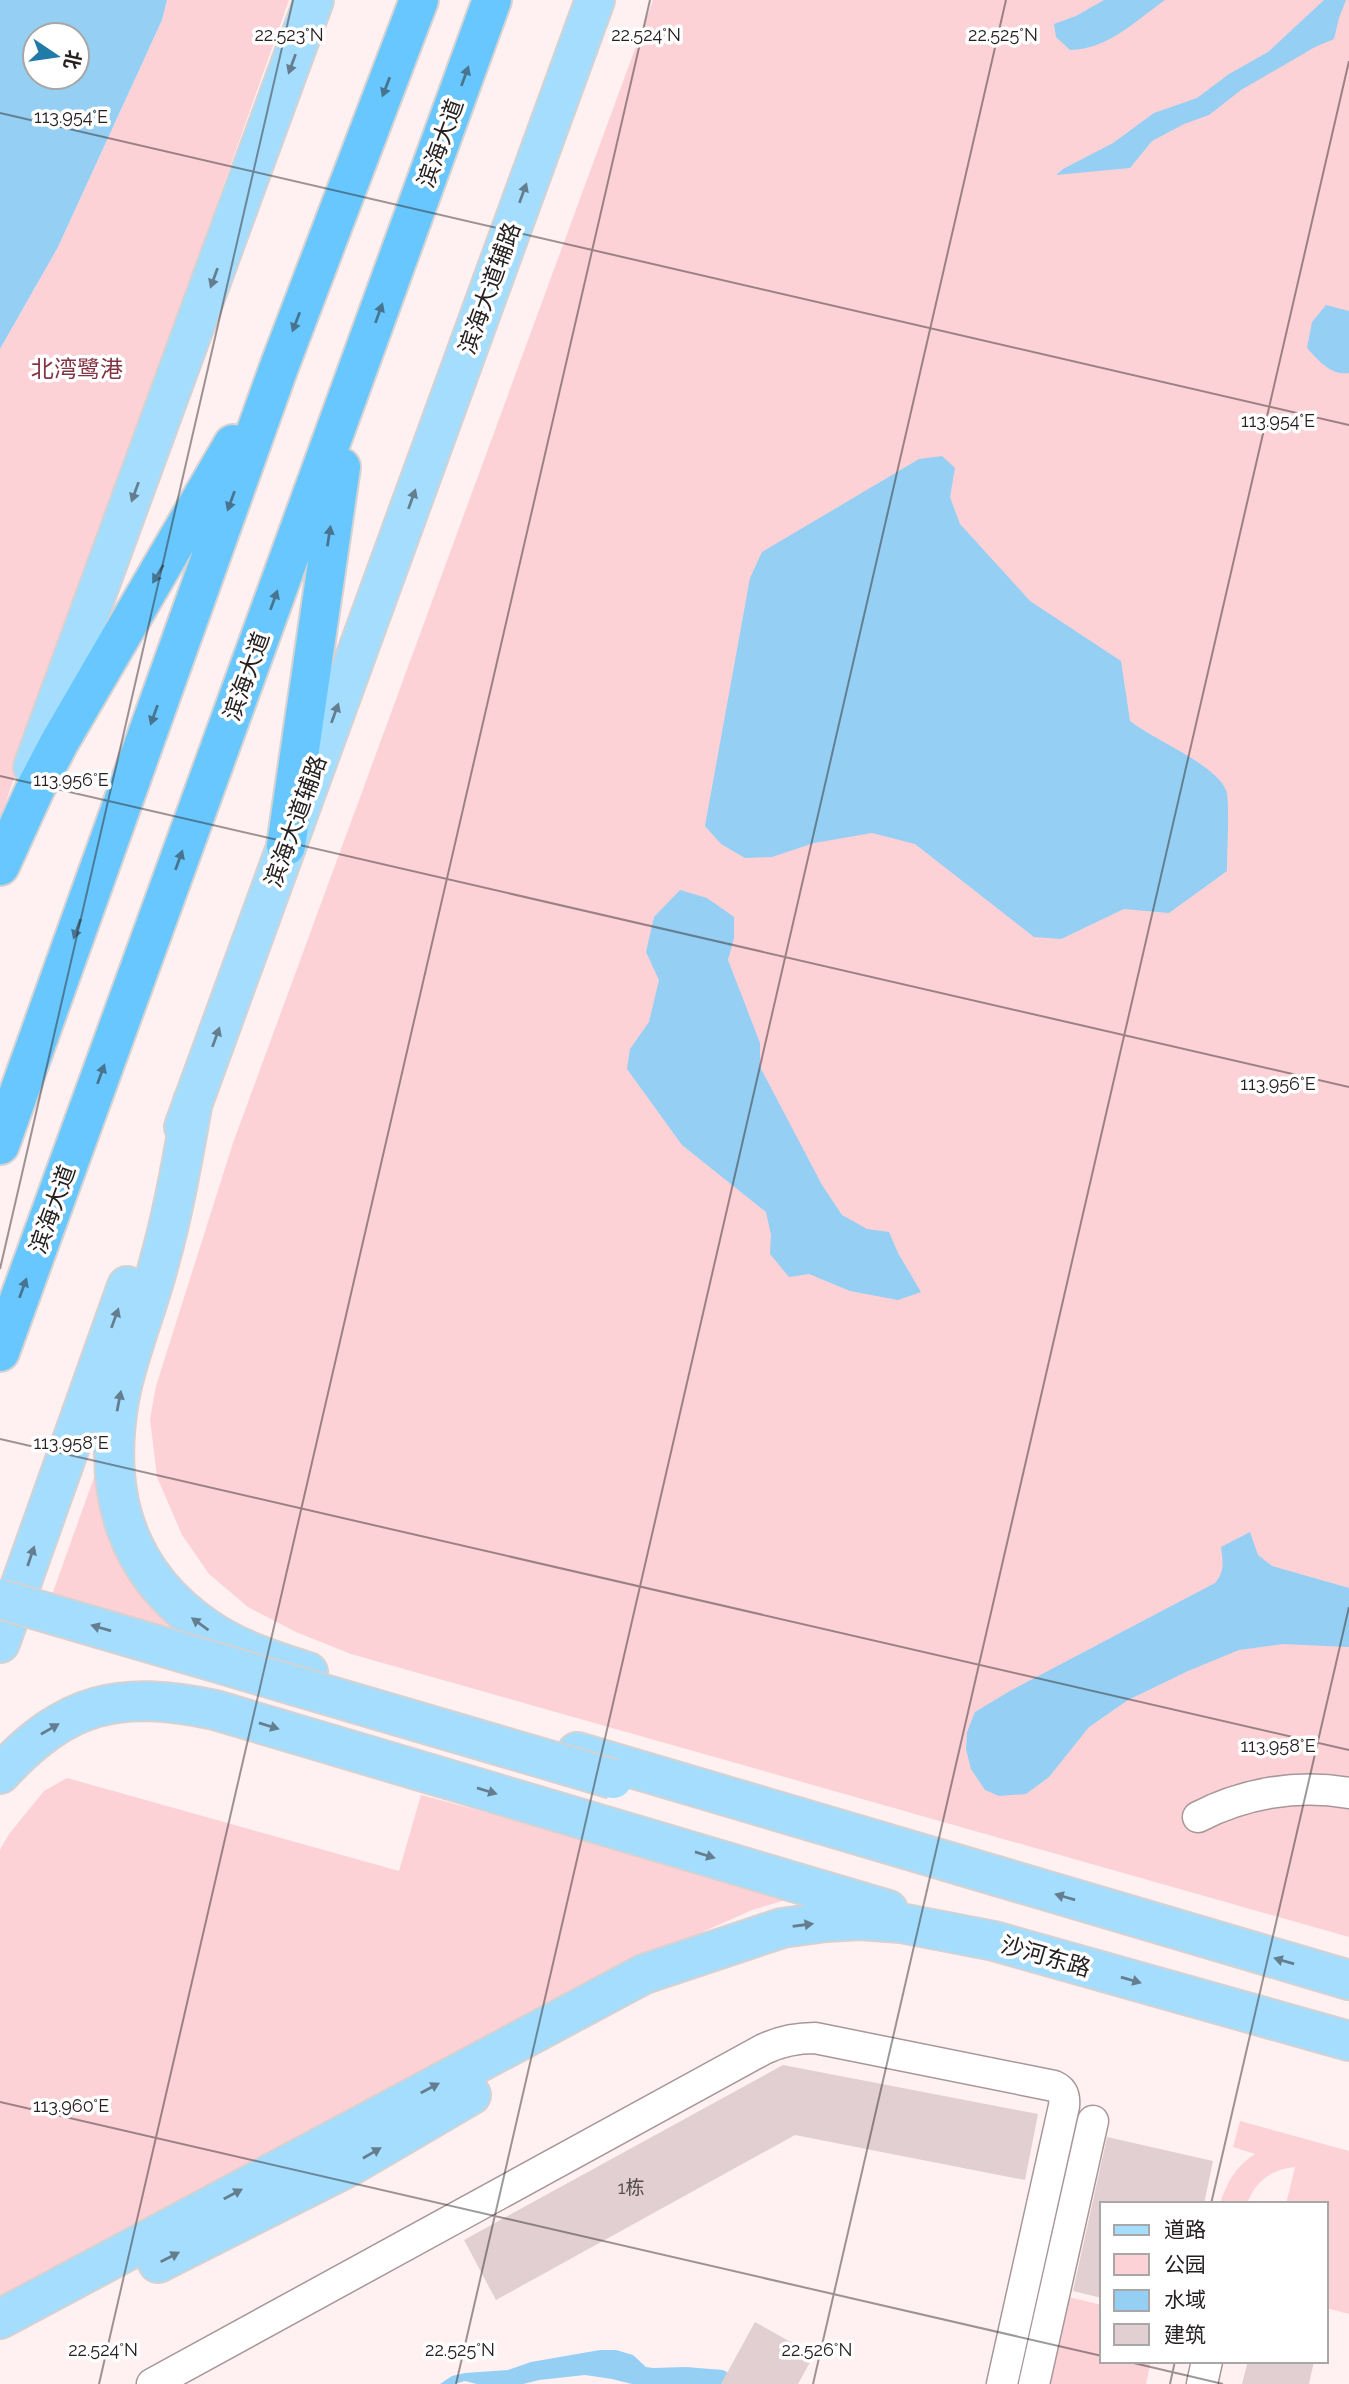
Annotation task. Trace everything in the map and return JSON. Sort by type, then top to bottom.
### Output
[{"type":"highway","points":[[0,1145],[279,367],[419,0]]},
{"type":"highway","name":"滨海大道","points":[[0,1352],[492,0]]},
{"type":"highway","points":[[0,866],[36,787],[73,719],[279,367]]},
{"type":"highway","points":[[286,846],[328,542],[355,377]]},
{"type":"main road","points":[[0,858],[314,0]]},
{"type":"main road","name":"滨海大道辅路","points":[[0,1643],[193,1101],[594,0]]},
{"type":"main road","points":[[193,1101],[159,1264],[121,1392],[114,1430],[113,1464],[118,1505],[135,1551],[147,1571],[182,1610],[208,1630],[240,1647],[313,1674],[1349,1980]]},
{"type":"main road","points":[[0,1599],[376,1712],[834,1841],[964,1867]]},
{"type":"main road","points":[[0,1774],[38,1736],[78,1714],[113,1702],[146,1700],[182,1703],[228,1714],[994,1941]]},
{"type":"main road","name":"沙河东路","points":[[737,1942],[782,1928],[826,1922],[860,1920],[901,1923],[994,1941],[1349,2041]]},
{"type":"main road","points":[[0,2319],[644,1974],[737,1942]]},
{"type":"main road","points":[[0,2344],[350,2166],[617,2009],[737,1942]]},
{"type":"street","points":[[1198,1817],[1223,1804],[1275,1791],[1349,1793]]},
{"type":"street","points":[[152,2384],[764,2049],[788,2040],[815,2038],[1061,2089],[1065,2097],[1064,2106],[1002,2384]]},
{"type":"street","points":[[1034,2384],[1093,2121]]},
{"type":"street","points":[[1202,2384],[1207,2363]]},
{"type":"green space","name":"北湾鹭港","points":[[167,0],[289,0],[0,818],[0,349],[58,247],[162,20]]},
{"type":"green space","points":[[653,0],[1349,0],[1349,1937],[351,1654],[296,1632],[248,1607],[209,1574],[182,1535],[157,1477],[150,1419],[156,1386],[233,1143]]},
{"type":"green space","points":[[97,1469],[213,1649],[48,1606]]},
{"type":"green space","points":[[67,1778],[399,1871],[421,1795],[799,1896],[752,1910],[707,1930],[0,2298],[0,1850],[9,1834],[44,1791]]},
{"type":"green space","points":[[1240,2121],[1349,2151],[1349,2314],[1328,2309],[1328,2202],[1286,2202],[1295,2167],[1279,2170],[1265,2178],[1248,2202],[1221,2202],[1233,2175],[1255,2154],[1233,2147]]},
{"type":"green space","points":[[1064,2296],[1100,2305],[1100,2363],[1151,2363],[1146,2384],[1045,2384]]},
{"type":"water","points":[[0,0],[167,0],[162,20],[58,247],[0,349]]},
{"type":"water","points":[[1104,0],[1165,0],[1121,32],[1097,45],[1070,50],[1056,37],[1054,24],[1076,16]]},
{"type":"water","points":[[1324,0],[1346,0],[1334,39],[1315,47],[1241,90],[1209,115],[1184,124],[1152,141],[1130,168],[1056,175],[1113,143],[1154,113],[1197,98],[1229,74],[1268,52]]},
{"type":"water","points":[[1326,305],[1349,311],[1349,373],[1331,370],[1307,348],[1312,322]]},
{"type":"water","points":[[942,456],[955,468],[950,497],[960,524],[1030,601],[1121,661],[1130,721],[1210,771],[1226,790],[1227,871],[1169,913],[1124,909],[1061,939],[1034,937],[915,844],[872,833],[814,843],[772,857],[745,858],[721,844],[705,826],[750,578],[762,552],[919,459]]},
{"type":"water","points":[[680,890],[707,898],[734,917],[734,938],[728,960],[760,1043],[760,1067],[822,1185],[842,1215],[867,1229],[889,1232],[921,1292],[898,1300],[850,1291],[809,1274],[789,1277],[770,1254],[771,1235],[766,1212],[682,1145],[627,1069],[630,1049],[649,1022],[659,980],[646,952],[654,917]]},
{"type":"water","points":[[1250,1532],[1258,1555],[1272,1566],[1349,1588],[1349,1647],[1283,1644],[1239,1650],[1128,1700],[1089,1727],[1049,1777],[1026,1794],[999,1796],[985,1790],[971,1769],[966,1749],[967,1732],[975,1712],[1215,1583],[1222,1570],[1221,1547]]},
{"type":"water","points":[[600,2350],[616,2350],[633,2355],[646,2367],[723,2370],[748,2384],[632,2384],[585,2375],[523,2384],[477,2384],[465,2381],[440,2384],[452,2376],[465,2373],[508,2370],[531,2362]]},
{"type":"building","points":[[783,2065],[1038,2114],[1025,2180],[795,2135],[496,2300],[464,2240]]},
{"type":"building","points":[[1107,2137],[1213,2161],[1204,2202],[1100,2202],[1100,2298],[1073,2291]]},
{"type":"building","points":[[755,2322],[814,2355],[798,2384],[721,2384]]},
{"type":"building","points":[[1247,2363],[1314,2363],[1309,2384],[1242,2384]]}]
